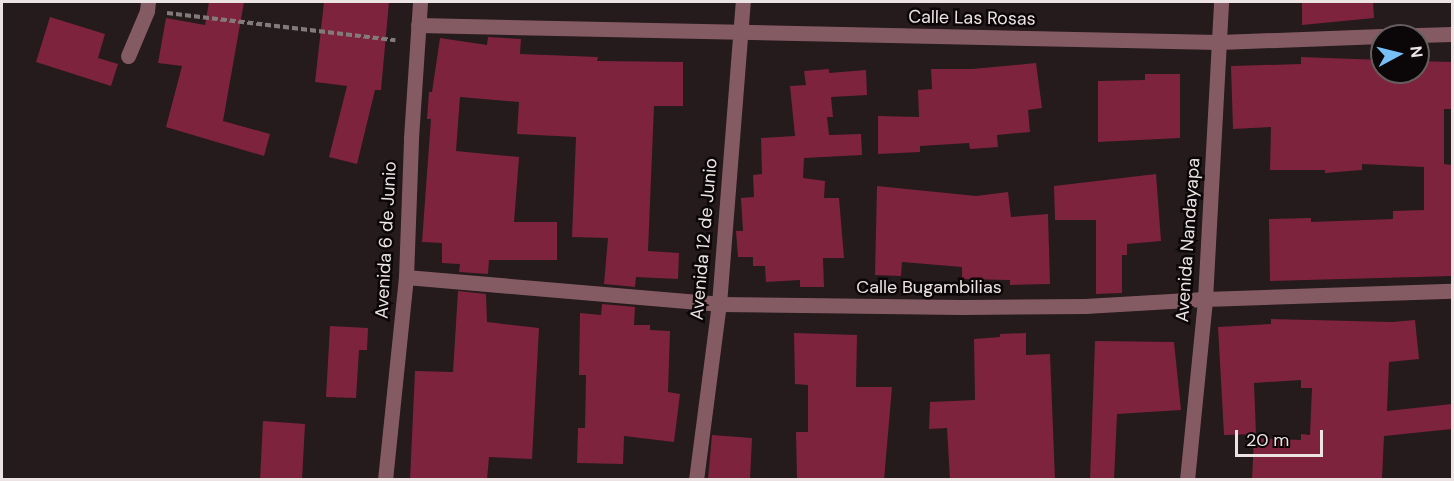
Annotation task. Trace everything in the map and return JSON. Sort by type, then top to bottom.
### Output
[{"type":"street","name":"Avenida 6 de Junio","points":[[385,480],[406,277],[411,138],[420,2]]},
{"type":"street","name":"Avenida 12 de Junio","points":[[696,480],[719,304],[743,2]]},
{"type":"street","name":"Avenida Nandayapa","points":[[1187,480],[1205,299],[1221,2]]},
{"type":"street","points":[[128,56],[147,6]]},
{"type":"street","name":"Calle Las Rosas","points":[[418,25],[742,34],[1219,42],[1370,36]]},
{"type":"street","name":"Calle Las Rosas","points":[[1430,35],[1452,34]]},
{"type":"street","name":"Calle Bugambilias","points":[[406,277],[719,304],[1062,306],[1452,291]]},
{"type":"path","points":[[147,6],[394,40],[418,25]]},
{"type":"building","points":[[209,2],[244,2],[223,121],[270,134],[264,156],[166,127],[182,66],[158,63],[166,18],[205,25]]},
{"type":"building","points":[[324,2],[389,2],[381,90],[375,90],[357,164],[329,157],[347,86],[315,82]]},
{"type":"building","points":[[1302,2],[1373,2],[1374,18],[1302,25]]},
{"type":"building","points":[[50,17],[105,34],[98,58],[118,64],[111,86],[36,62]]},
{"type":"building","points":[[488,37],[521,39],[520,54],[598,57],[597,61],[683,62],[683,106],[654,106],[648,251],[679,253],[678,279],[636,277],[635,287],[604,284],[608,238],[572,237],[576,137],[517,134],[519,102],[460,97],[456,151],[519,157],[514,222],[557,222],[557,260],[489,260],[488,274],[459,272],[460,264],[442,263],[442,243],[422,242],[431,119],[427,119],[429,92],[432,92],[440,38],[487,45]]},
{"type":"building","points":[[1301,57],[1370,60],[1370,84],[1430,84],[1430,61],[1452,62],[1452,109],[1444,109],[1444,164],[1452,165],[1452,276],[1270,281],[1269,219],[1311,218],[1311,222],[1393,219],[1393,211],[1424,210],[1424,167],[1362,164],[1362,170],[1325,173],[1325,170],[1270,170],[1271,127],[1233,129],[1231,66],[1301,64]]},
{"type":"building","points":[[1036,63],[1042,108],[1028,110],[1030,132],[997,135],[998,147],[970,149],[969,143],[920,146],[920,152],[878,154],[878,116],[919,117],[918,90],[932,89],[931,69],[972,69]]},
{"type":"building","points":[[829,69],[829,73],[866,70],[867,95],[831,97],[833,117],[827,117],[829,135],[861,134],[862,155],[804,158],[803,178],[825,181],[824,198],[839,198],[844,258],[823,258],[824,287],[800,287],[800,280],[766,282],[765,266],[753,266],[753,257],[738,257],[736,231],[743,231],[741,198],[754,197],[753,175],[762,174],[761,138],[795,136],[790,86],[806,85],[804,71]]},
{"type":"building","points":[[1145,74],[1180,74],[1180,138],[1098,142],[1098,81],[1145,80]]},
{"type":"building","points":[[1156,174],[1161,241],[1127,244],[1127,255],[1122,255],[1122,293],[1096,294],[1096,220],[1055,220],[1054,186]]},
{"type":"building","points":[[877,186],[976,196],[1008,192],[1011,217],[1048,214],[1050,284],[1010,285],[1010,280],[962,279],[962,267],[902,262],[901,276],[875,275]]},
{"type":"building","points":[[458,291],[486,294],[487,322],[539,328],[532,459],[489,457],[487,480],[410,480],[415,371],[453,372]]},
{"type":"building","points":[[602,304],[635,307],[634,325],[650,325],[650,330],[670,331],[668,392],[680,394],[674,442],[624,436],[623,464],[577,463],[578,428],[585,428],[586,375],[579,375],[580,313],[601,315]]},
{"type":"building","points":[[1271,319],[1392,322],[1415,320],[1419,359],[1389,362],[1387,411],[1452,404],[1452,429],[1384,436],[1382,479],[1252,480],[1254,438],[1301,440],[1301,434],[1310,435],[1312,388],[1301,388],[1301,380],[1254,383],[1256,434],[1224,435],[1218,327],[1271,324]]},
{"type":"building","points":[[330,326],[368,328],[367,350],[359,350],[356,398],[326,397]]},
{"type":"building","points":[[794,333],[857,335],[856,387],[892,387],[884,480],[797,480],[796,432],[808,432],[808,385],[795,384]]},
{"type":"building","points":[[1026,333],[1026,355],[1050,354],[1055,480],[950,480],[947,428],[929,429],[930,402],[975,400],[974,339],[1000,337],[1000,334]]},
{"type":"building","points":[[1095,341],[1174,342],[1181,410],[1117,414],[1114,480],[1090,480]]},
{"type":"building","points":[[263,421],[305,424],[302,480],[260,480]]},
{"type":"building","points":[[712,435],[752,438],[750,480],[708,480]]}]
